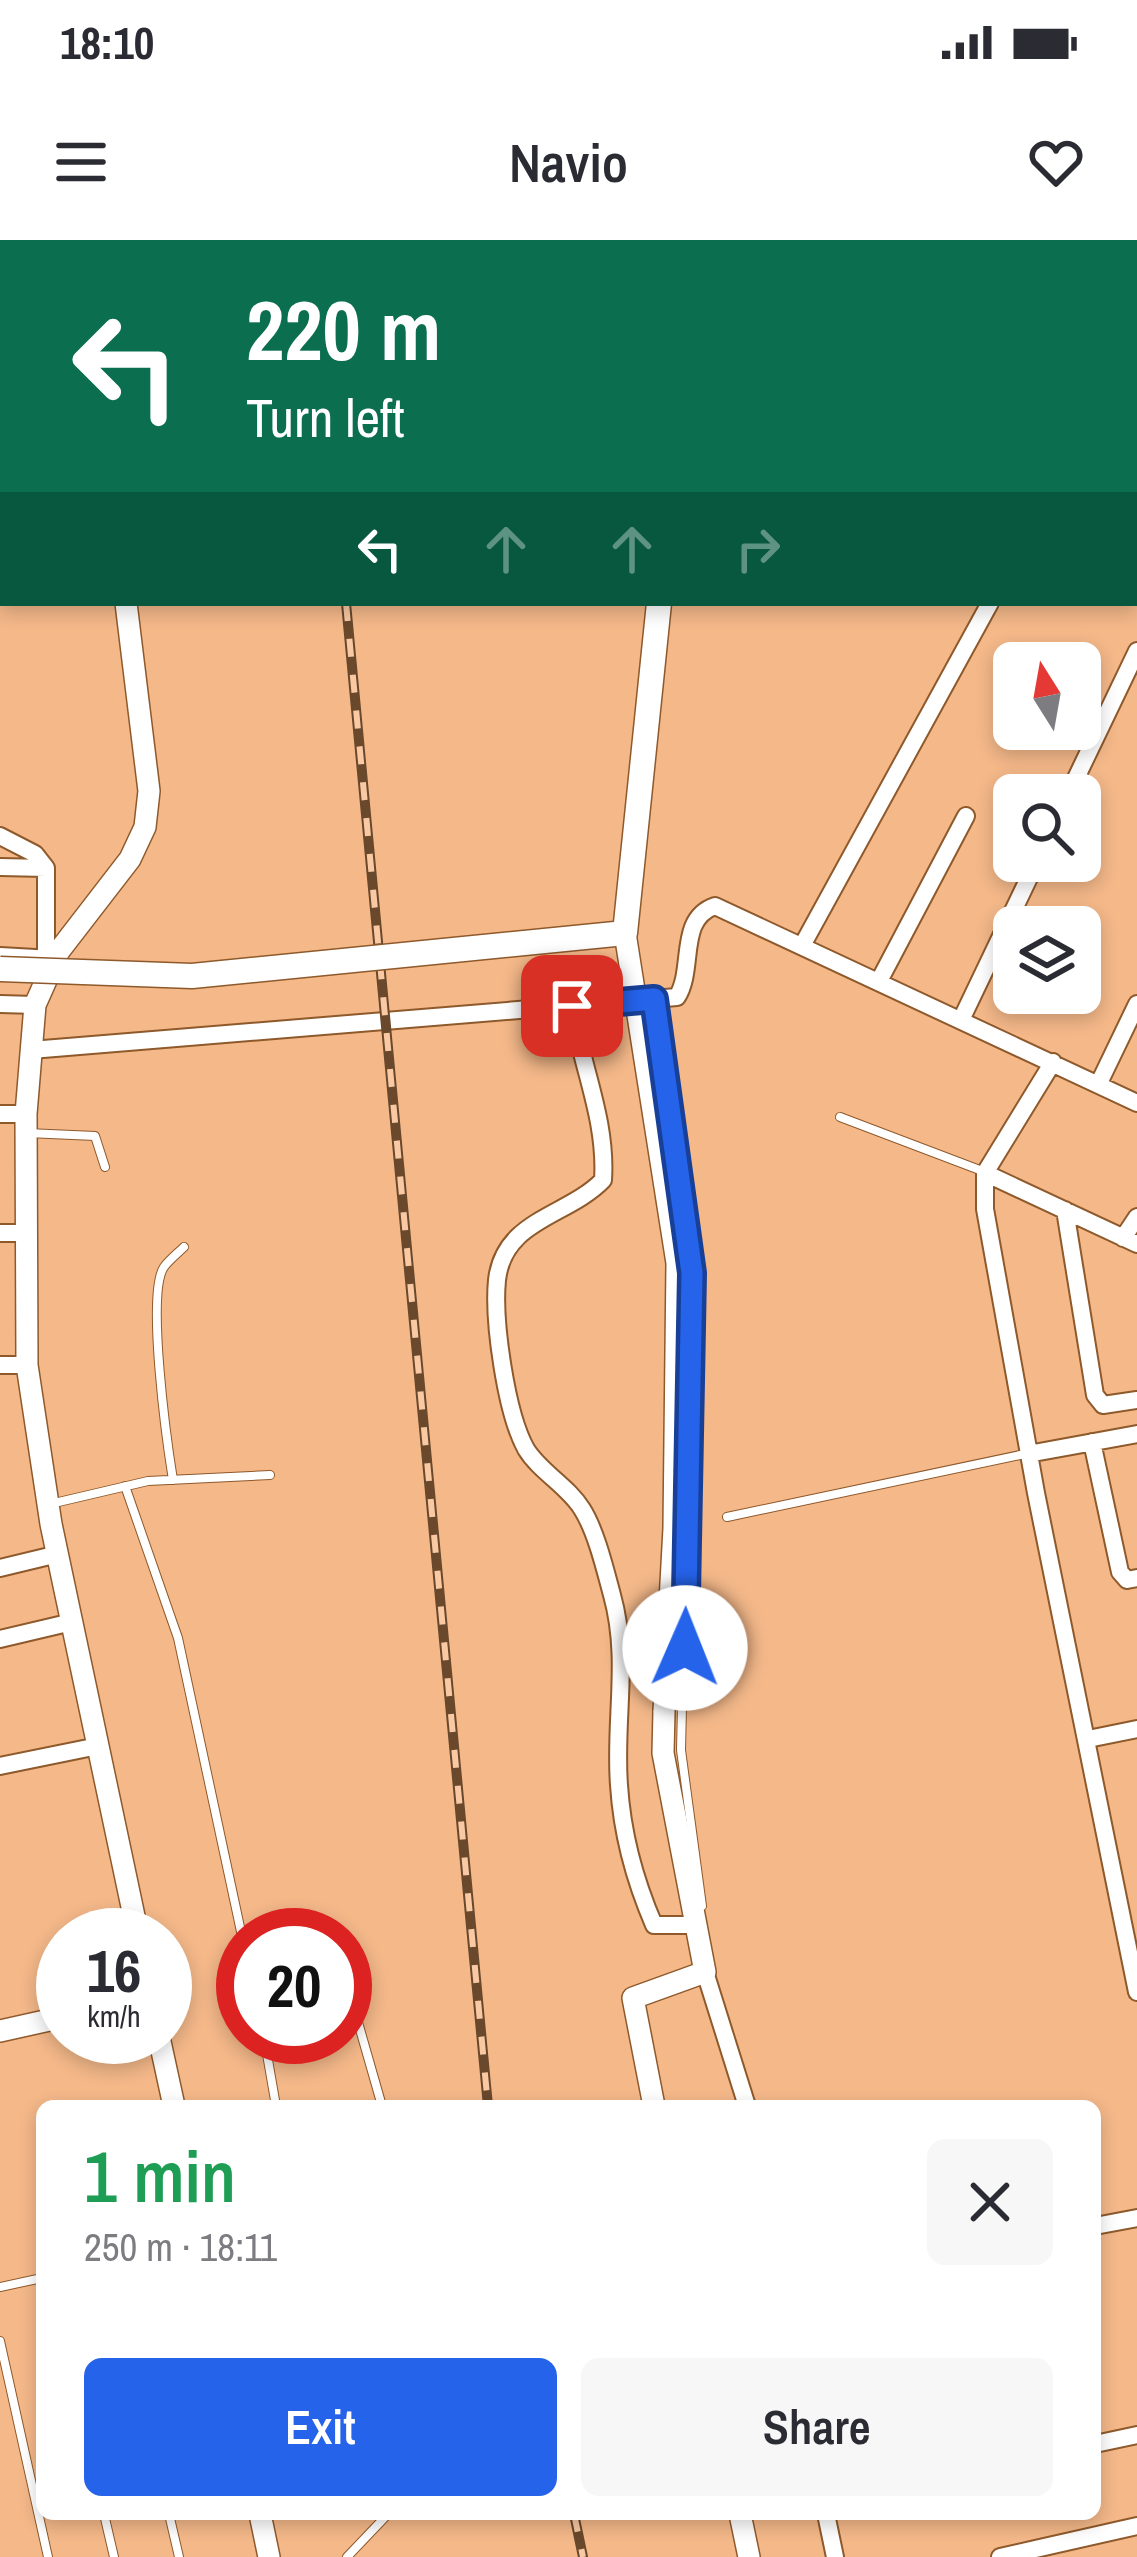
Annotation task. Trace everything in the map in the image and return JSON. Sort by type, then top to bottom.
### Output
[{"type":"main road","points":[[0,969],[191,976],[626,933],[658,606]]},
{"type":"street","points":[[126,606],[148,791],[146,827],[130,859],[51,959],[35,1005],[26,1123],[26,1233],[27,1365],[48,1504],[132,1908]]},
{"type":"street","points":[[802,944],[988,606]]},
{"type":"street","points":[[1078,774],[1137,650]]},
{"type":"street","points":[[879,981],[966,816]]},
{"type":"street","points":[[0,836],[35,854],[46,868],[51,959]]},
{"type":"street","points":[[0,867],[46,868]]},
{"type":"street","points":[[961,1020],[1027,882]]},
{"type":"street","points":[[31,1050],[654,999],[680,993],[693,924],[703,910],[725,907],[1137,1103]]},
{"type":"street","points":[[626,933],[677,1263],[674,1528],[663,1753],[692,1925],[745,2100]]},
{"type":"street","points":[[0,956],[51,959]]},
{"type":"street","points":[[0,1004],[35,1005]]},
{"type":"street","points":[[1099,1083],[1137,1004]]},
{"type":"street","points":[[572,1006],[579,1053],[606,1145],[604,1180],[580,1203],[527,1226],[507,1244],[497,1279],[498,1312],[511,1410],[527,1451],[583,1510],[613,1597],[624,1664],[618,1784],[635,1881],[654,1925],[692,1925]]},
{"type":"street","points":[[1053,1062],[985,1173],[985,1210],[1028,1454],[1137,1991]]},
{"type":"street","points":[[0,1114],[26,1123]]},
{"type":"street","points":[[985,1173],[1130,1241],[1137,1217]]},
{"type":"street","points":[[1065,1210],[1095,1395],[1103,1405],[1137,1400]]},
{"type":"street","points":[[0,1234],[26,1233]]},
{"type":"street","points":[[0,1364],[27,1365]]},
{"type":"street","points":[[1028,1454],[1137,1434]]},
{"type":"street","points":[[1092,1442],[1120,1572],[1127,1580],[1137,1578]]},
{"type":"street","points":[[0,1568],[58,1554]]},
{"type":"street","points":[[0,1639],[72,1622]]},
{"type":"street","points":[[1088,1739],[1137,1729]]},
{"type":"street","points":[[0,1766],[98,1746]]},
{"type":"street","points":[[653,2100],[633,1998],[705,1972]]},
{"type":"street","points":[[0,2031],[36,2024]]},
{"type":"street","points":[[165,2064],[173,2100]]},
{"type":"street","points":[[1101,2225],[1137,2218]]},
{"type":"street","points":[[1101,2443],[1137,2435]]},
{"type":"street","points":[[261,2520],[269,2557]]},
{"type":"street","points":[[741,2520],[749,2557]]},
{"type":"street","points":[[827,2520],[835,2557]]},
{"type":"street","points":[[1000,2557],[1137,2526]]},
{"type":"lane","points":[[654,999],[692,1273],[681,1750],[703,1919],[692,1925]]},
{"type":"lane","points":[[840,1117],[985,1173]]},
{"type":"lane","points":[[26,1123],[95,1136],[105,1167]]},
{"type":"lane","points":[[172,1480],[161,1402],[157,1294],[164,1267],[184,1247]]},
{"type":"lane","points":[[727,1516],[1028,1454]]},
{"type":"lane","points":[[48,1504],[125,1486],[270,1475]]},
{"type":"lane","points":[[125,1486],[178,1638],[236,1908]]},
{"type":"lane","points":[[269,2064],[275,2100]]},
{"type":"lane","points":[[370,2064],[380,2100]]},
{"type":"lane","points":[[0,2287],[36,2279]]},
{"type":"lane","points":[[0,2341],[36,2502]]},
{"type":"lane","points":[[31,2479],[36,2478]]},
{"type":"lane","points":[[40,2520],[48,2557]]},
{"type":"lane","points":[[105,2520],[114,2557]]},
{"type":"lane","points":[[170,2520],[179,2557]]},
{"type":"lane","points":[[347,2557],[382,2520]]},
{"type":"railway","points":[[346,606],[487,2100]]},
{"type":"railway","points":[[575,2520],[583,2557]]},
{"type":"route","points":[[572,1006],[654,999],[692,1273],[685,1648]]}]
